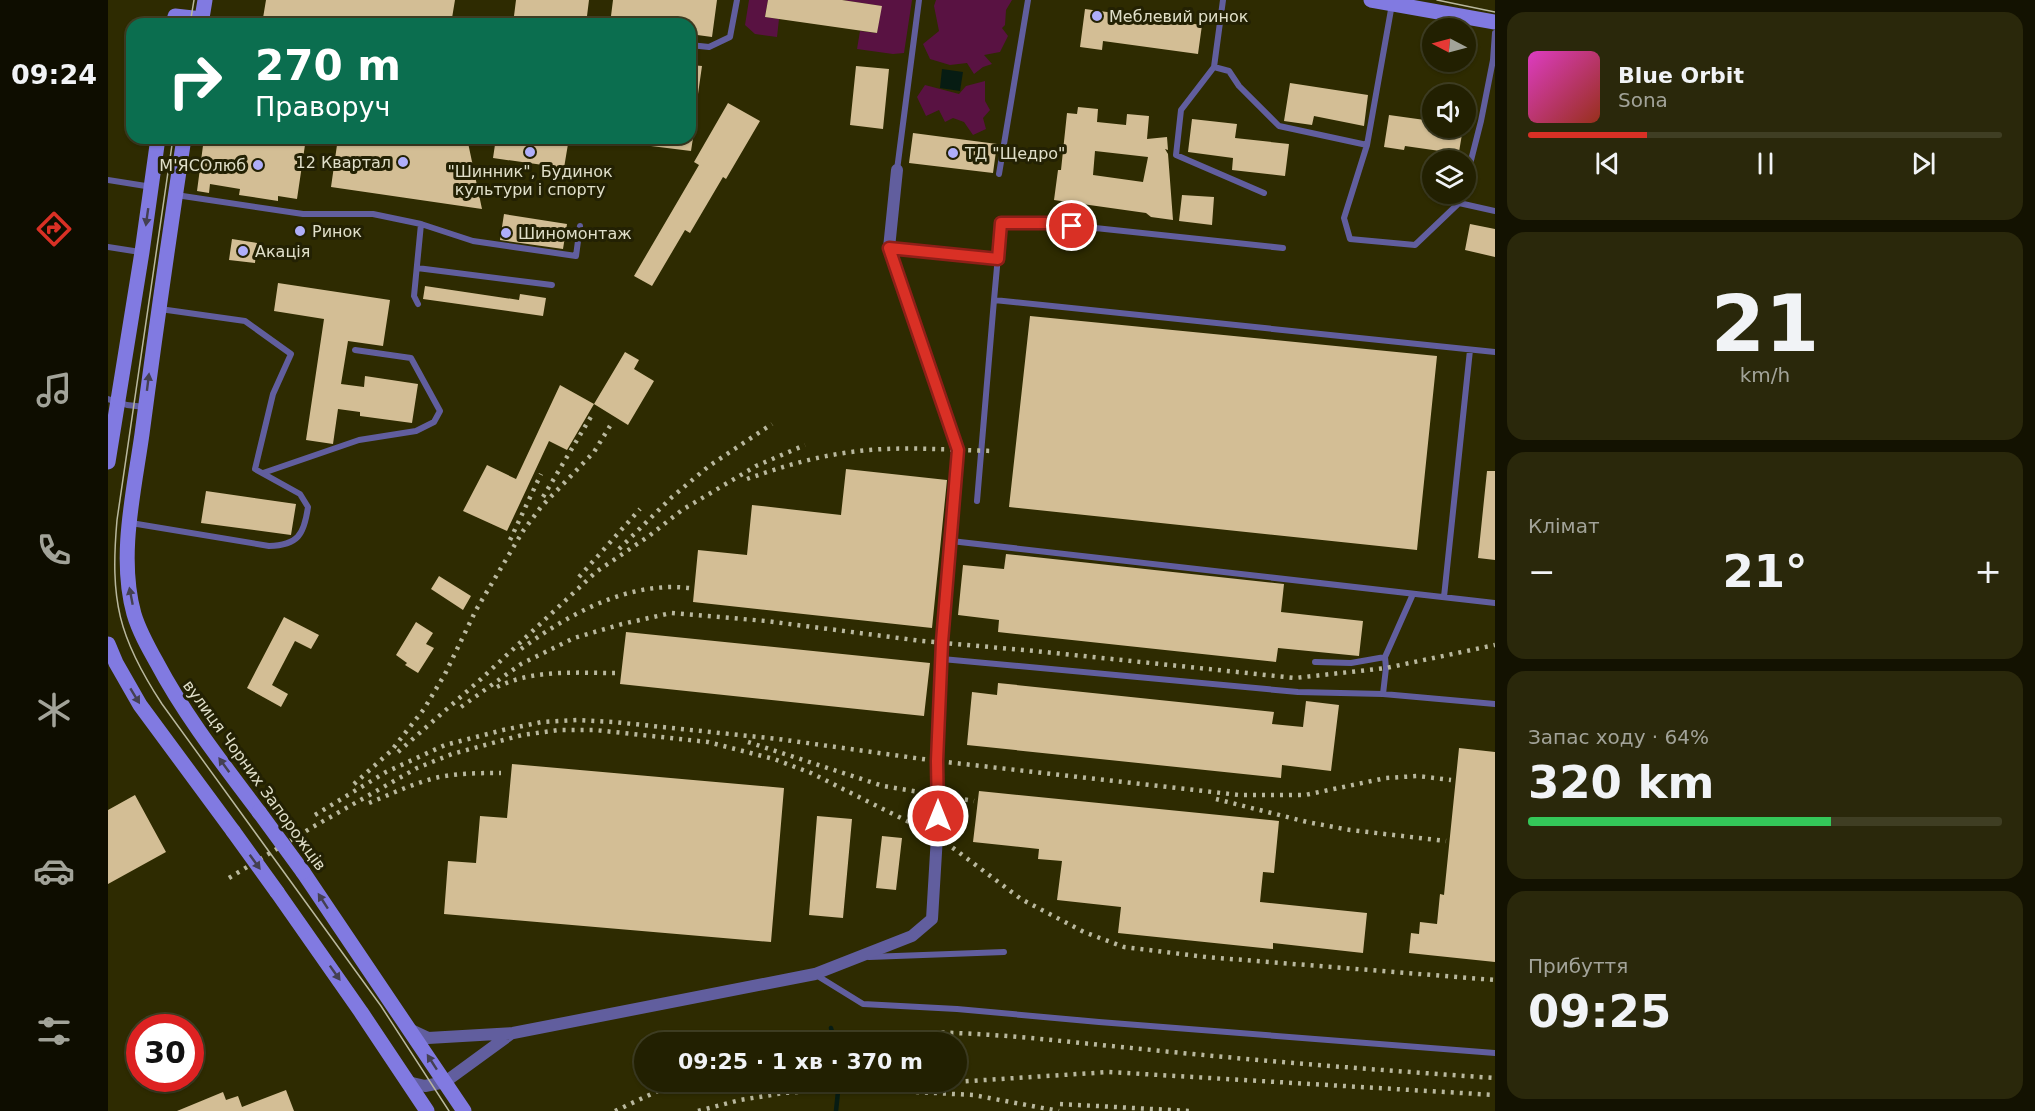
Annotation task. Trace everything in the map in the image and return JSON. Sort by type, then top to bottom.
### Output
[{"type":"main road","points":[[175,18],[177,0]]},
{"type":"main road","points":[[203,18],[205,0]]},
{"type":"main road","points":[[1371,0],[1393,2],[1495,22]]},
{"type":"main road","points":[[108,462],[112,400],[142,252],[157,144]]},
{"type":"main road","name":"вулиця Чорних Запорожців","points":[[183,144],[130,523],[127,554],[128,581],[134,615],[165,678],[184,709],[303,872],[464,1111]]},
{"type":"main road","points":[[108,644],[140,705],[277,892],[361,1011],[427,1111]]},
{"type":"street","points":[[411,1030],[428,1038],[513,1033],[815,974],[912,936],[932,919],[937,836],[937,761],[942,658],[958,450],[889,248],[897,170]]},
{"type":"street","points":[[408,1082],[424,1086],[445,1082],[513,1033]]},
{"type":"lane","points":[[696,46],[709,47],[730,37],[737,0]]},
{"type":"lane","points":[[897,170],[919,0]]},
{"type":"lane","points":[[999,174],[1028,0]]},
{"type":"lane","points":[[1223,0],[1214,67],[1180,110],[1176,155],[1264,193]]},
{"type":"lane","points":[[1393,2],[1367,146],[1344,218],[1350,238],[1415,245],[1458,204]]},
{"type":"lane","points":[[1474,150],[1493,60],[1495,33]]},
{"type":"lane","points":[[1214,67],[1229,71],[1239,86],[1279,126],[1367,146]]},
{"type":"lane","points":[[108,180],[152,187]]},
{"type":"lane","points":[[176,195],[303,214],[373,214],[422,224],[473,241],[576,256],[580,226]]},
{"type":"lane","points":[[1463,204],[1495,212]]},
{"type":"lane","points":[[977,501],[1001,223],[1048,223],[1283,248]]},
{"type":"lane","points":[[418,304],[414,296],[422,224]]},
{"type":"lane","points":[[108,247],[142,252]]},
{"type":"lane","points":[[889,248],[998,259]]},
{"type":"lane","points":[[417,268],[552,285]]},
{"type":"lane","points":[[994,300],[1495,352]]},
{"type":"lane","points":[[130,523],[269,546],[286,546],[295,541],[302,532],[308,507],[300,494],[255,469],[273,394],[291,354],[245,321],[159,309]]},
{"type":"lane","points":[[263,473],[359,440],[416,431],[434,422],[440,411],[411,358],[355,350]]},
{"type":"lane","points":[[1444,597],[1470,350]]},
{"type":"lane","points":[[112,400],[145,407]]},
{"type":"lane","points":[[951,542],[1495,603]]},
{"type":"lane","points":[[1383,694],[1385,657],[1413,594]]},
{"type":"lane","points":[[1315,662],[1351,663],[1385,657]]},
{"type":"lane","points":[[942,658],[1298,692],[1383,694],[1495,704]]},
{"type":"lane","points":[[860,957],[1004,952]]},
{"type":"lane","points":[[815,974],[863,1004],[957,1009],[1495,1053]]},
{"type":"shaded area","points":[[749,0],[768,0],[765,17],[779,19],[777,37],[755,34],[745,25]]},
{"type":"shaded area","points":[[842,0],[912,0],[904,53],[893,54],[857,49],[860,31],[877,33],[881,6]]},
{"type":"shaded area","points":[[936,0],[1012,0],[1006,10],[1005,25],[1002,28],[1008,36],[1000,52],[984,55],[992,64],[974,74],[967,63],[950,65],[930,59],[923,44],[939,31],[934,6]]},
{"type":"shaded area","points":[[942,69],[963,72],[960,91],[940,88]]},
{"type":"shaded area","points":[[985,81],[985,101],[990,110],[983,118],[986,129],[973,135],[964,122],[953,118],[945,122],[939,110],[926,116],[917,97],[925,85],[959,94],[966,86]]},
{"type":"building","points":[[266,0],[455,0],[452,18],[263,18]]},
{"type":"building","points":[[516,0],[589,0],[587,18],[514,18]]},
{"type":"building","points":[[613,0],[717,0],[712,37],[696,35],[696,18],[611,18]]},
{"type":"building","points":[[768,0],[842,0],[882,6],[877,33],[765,17]]},
{"type":"building","points":[[1085,9],[1202,25],[1198,54],[1103,41],[1102,50],[1080,47]]},
{"type":"building","points":[[696,66],[702,66],[696,101]]},
{"type":"building","points":[[856,66],[889,69],[883,129],[850,125]]},
{"type":"building","points":[[1290,83],[1368,95],[1364,126],[1314,116],[1312,125],[1284,121]]},
{"type":"building","points":[[728,103],[760,121],[726,179],[723,177],[690,233],[685,230],[652,286],[634,276],[699,165],[694,162]]},
{"type":"building","points":[[1078,107],[1098,109],[1097,122],[1126,125],[1127,114],[1149,116],[1147,139],[1167,137],[1168,150],[1165,149],[1168,154],[1173,220],[1151,217],[1146,213],[1054,200],[1058,170],[1061,170],[1067,113],[1077,114]],"holes":[[[1095,151],[1148,157],[1143,182],[1093,175]]]},
{"type":"building","points":[[1389,115],[1422,120],[1422,138],[1461,138],[1459,150],[1433,150],[1405,146],[1404,150],[1384,147]]},
{"type":"building","points":[[1192,119],[1237,124],[1235,138],[1289,144],[1285,176],[1232,170],[1233,158],[1188,152]]},
{"type":"building","name":"ТД \"Щедро\"","points":[[913,133],[997,144],[993,173],[909,163]]},
{"type":"building","name":"М'ЯСОлюб","points":[[203,144],[305,145],[297,199],[278,196],[278,201],[239,195],[240,189],[210,184],[209,193],[197,191]]},
{"type":"building","name":"12 Квартал","points":[[337,144],[468,144],[482,209],[331,187]]},
{"type":"building","name":"\"Шинник\", Будинок культури і спорту","points":[[495,144],[568,144],[564,168],[493,158]]},
{"type":"building","points":[[643,144],[692,144],[691,151]]},
{"type":"building","points":[[1182,195],[1214,197],[1212,225],[1179,221]]},
{"type":"building","points":[[504,214],[567,224],[563,249],[500,240]]},
{"type":"building","points":[[1470,224],[1495,229],[1495,257],[1465,250]]},
{"type":"building","name":"Акація","points":[[232,239],[257,243],[255,263],[229,260]]},
{"type":"building","points":[[278,283],[390,300],[383,346],[348,341],[341,384],[364,387],[365,376],[418,384],[412,423],[360,416],[360,412],[338,409],[333,444],[306,440],[324,319],[274,311]]},
{"type":"building","points":[[425,286],[519,300],[520,294],[546,298],[543,316],[423,299]]},
{"type":"building","points":[[1030,316],[1437,356],[1417,550],[1009,507]]},
{"type":"building","points":[[625,352],[639,360],[634,369],[654,381],[628,425],[594,404]]},
{"type":"building","points":[[560,385],[594,404],[567,450],[549,441],[507,531],[463,511],[487,465],[516,479]]},
{"type":"building","points":[[846,469],[947,480],[932,628],[693,602],[698,550],[747,555],[752,505],[841,515]]},
{"type":"building","points":[[1487,471],[1495,471],[1495,560],[1478,558]]},
{"type":"building","points":[[206,491],[296,504],[291,535],[201,523]]},
{"type":"building","points":[[1006,554],[1284,584],[1281,612],[1363,621],[1359,656],[1278,648],[1276,662],[998,632],[999,620],[958,615],[963,565],[1004,569]]},
{"type":"building","points":[[439,576],[471,596],[463,610],[431,589]]},
{"type":"building","points":[[284,617],[319,635],[311,649],[295,641],[272,685],[288,694],[281,707],[247,688]]},
{"type":"building","points":[[416,622],[433,633],[426,644],[434,648],[418,673],[405,665],[407,663],[396,655]]},
{"type":"building","points":[[626,632],[930,663],[924,716],[620,684]]},
{"type":"building","points":[[998,683],[1274,712],[1272,724],[1303,727],[1306,701],[1339,705],[1331,771],[1282,765],[1281,778],[967,745],[972,692],[997,695]]},
{"type":"building","points":[[1459,748],[1495,752],[1495,962],[1409,953],[1411,933],[1419,934],[1420,922],[1437,924],[1440,894],[1444,895]]},
{"type":"building","points":[[512,764],[784,788],[771,942],[444,914],[448,861],[476,863],[480,816],[507,818]]},
{"type":"building","points":[[979,791],[1279,821],[1274,873],[1263,872],[1260,902],[1367,913],[1363,953],[1273,943],[1273,949],[1118,933],[1121,907],[1057,900],[1062,861],[1038,859],[1039,849],[973,842]]},
{"type":"building","points":[[135,795],[166,852],[108,884],[108,810]]},
{"type":"building","points":[[817,816],[852,819],[843,918],[809,915]]},
{"type":"building","points":[[882,836],[902,838],[896,890],[876,888]]},
{"type":"building","points":[[286,1090],[294,1111],[177,1111],[223,1092],[226,1100],[238,1096],[242,1107]]},
{"type":"waterway","points":[[831,1028],[832,1032]]},
{"type":"waterway","points":[[836,1111],[838,1092]]},
{"type":"tram line","points":[[191,18],[194,0]]},
{"type":"tram line","points":[[1437,0],[1495,12]]},
{"type":"tram line","points":[[172,144],[117,520],[115,573],[120,617],[135,658],[162,704],[381,1006],[449,1111]]},
{"type":"railway","points":[[543,497],[592,415]]},
{"type":"railway","points":[[619,549],[672,497],[709,466],[772,424]]},
{"type":"railway","points":[[354,784],[391,751],[424,709],[445,674],[476,610],[523,531],[541,507],[594,452],[610,426]]},
{"type":"railway","points":[[398,752],[481,679],[596,572],[682,510],[756,466],[805,445]]},
{"type":"railway","points":[[747,479],[802,462],[859,451],[909,449],[993,451]]},
{"type":"railway","points":[[510,540],[541,474]]},
{"type":"railway","points":[[579,577],[640,509]]},
{"type":"railway","points":[[521,649],[579,612],[622,595],[666,587],[689,588]]},
{"type":"railway","points":[[461,707],[521,664],[574,638],[671,613],[766,621],[922,641],[1295,678],[1386,668],[1495,645]]},
{"type":"railway","points":[[497,687],[511,681],[540,675],[615,673]]},
{"type":"railway","points":[[315,815],[386,772],[445,745],[542,722],[577,720],[778,739],[937,761],[1239,795],[1305,795],[1386,778],[1418,776],[1451,780]]},
{"type":"railway","points":[[229,878],[417,768],[452,754],[522,735],[559,730],[595,730],[708,742],[774,759],[811,773],[937,836],[1021,899],[1084,932],[1124,947],[1206,957],[1495,980]]},
{"type":"railway","points":[[748,742],[883,786],[974,801]]},
{"type":"railway","points":[[369,803],[435,778],[459,774],[501,773]]},
{"type":"railway","points":[[1216,799],[1307,822],[1350,830],[1446,841]]},
{"type":"railway","points":[[967,1034],[1495,1078]]},
{"type":"railway","points":[[698,1111],[740,1100],[784,1093],[1109,1072],[1495,1095]]},
{"type":"railway","points":[[615,1111],[656,1092]]},
{"type":"railway","points":[[916,1092],[973,1095],[1059,1111]]},
{"type":"railway","points":[[1060,1104],[1189,1111]]},
{"type":"place","name":"Меблевий ринок","points":[[1097,16]]},
{"type":"place","name":"\"Шинник\", Будинок культури і спорту","points":[[530,152]]},
{"type":"place","name":"ТД \"Щедро\"","points":[[953,153]]},
{"type":"place","name":"12 Квартал","points":[[403,162]]},
{"type":"place","name":"М'ЯСОлюб","points":[[258,165]]},
{"type":"place","name":"Ринок","points":[[300,231]]},
{"type":"place","name":"Шиномонтаж","points":[[506,233]]},
{"type":"place","name":"Акація","points":[[243,251]]},
{"type":"route","points":[[938,816],[937,761],[942,642],[958,450],[889,248],[998,259],[1001,223],[1048,223],[1072,226]]}]
